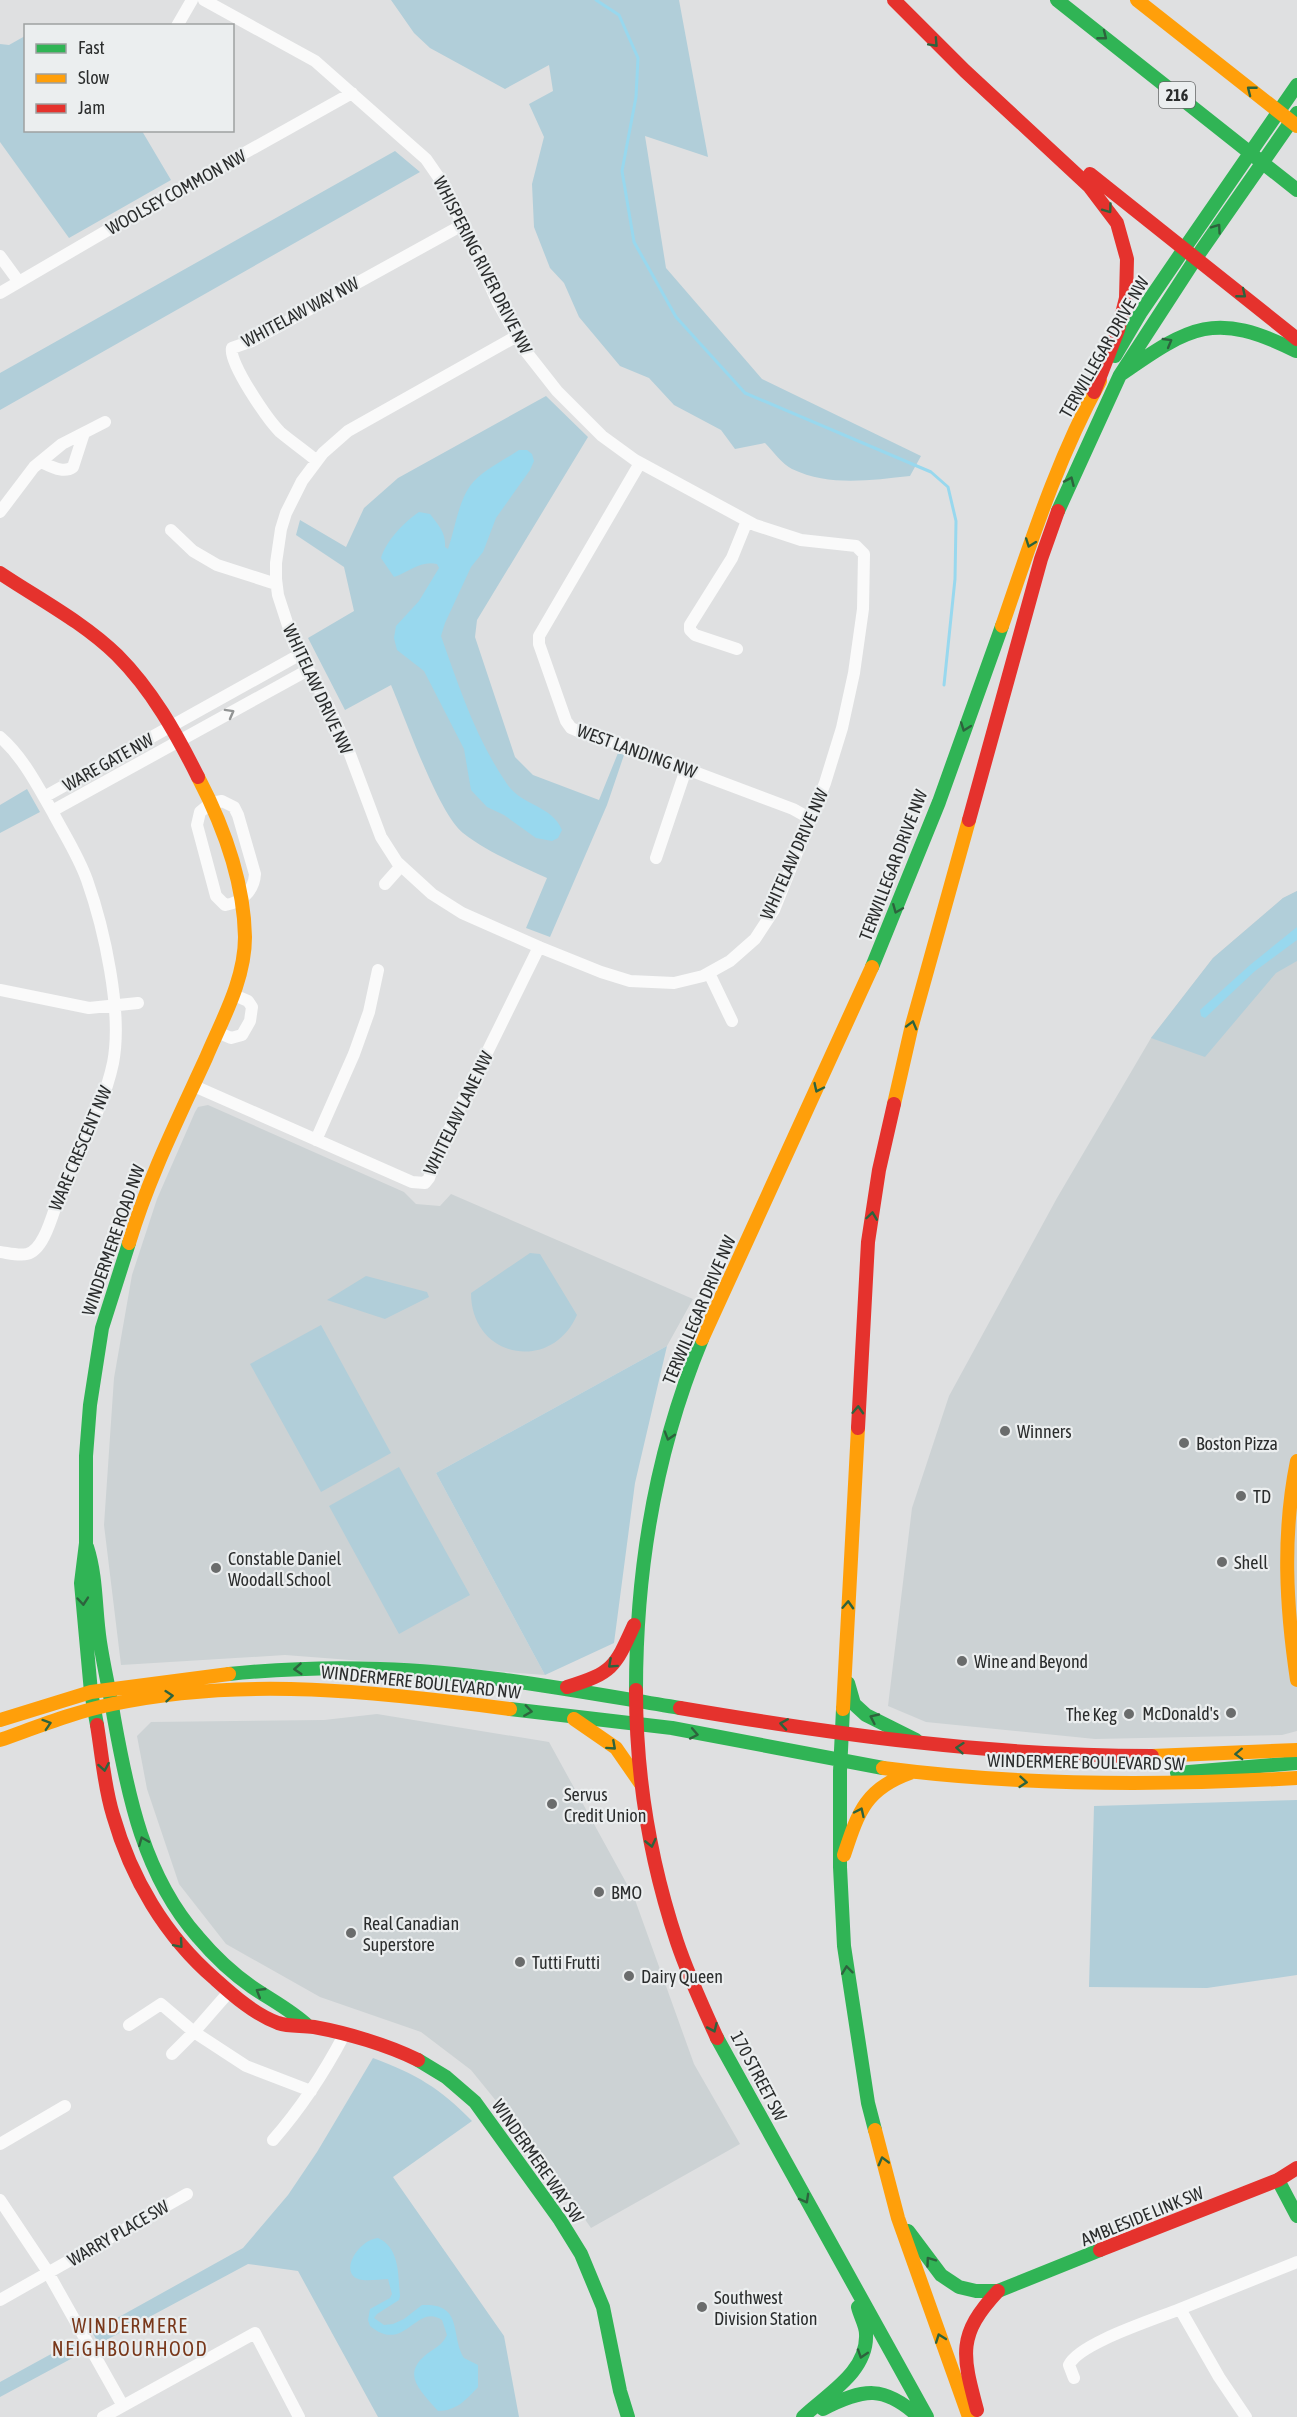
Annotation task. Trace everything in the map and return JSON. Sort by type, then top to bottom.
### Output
[{"type":"main road","points":[[894,0],[940,49],[1098,196],[1114,218],[1124,243],[1128,265],[1124,310],[1094,392]]},
{"type":"main road","name":"216","points":[[1057,0],[1297,190]]},
{"type":"main road","points":[[1137,0],[1297,126]]},
{"type":"main road","name":"TERWILLEGAR DRIVE NW","points":[[637,1723],[637,1618],[647,1532],[666,1445],[692,1365],[886,935],[928,827],[1044,504],[1094,392],[1141,312],[1297,85]]},
{"type":"main road","points":[[991,95],[1297,339]]},
{"type":"main road","name":"TERWILLEGAR DRIVE NW","points":[[840,1761],[868,1242],[879,1170],[894,1096],[1025,609],[1065,494],[1120,375],[1196,258],[1297,113]]},
{"type":"main road","points":[[1120,375],[1184,333],[1222,326],[1266,336],[1297,352]]},
{"type":"main road","name":"WINDERMERE ROAD NW","points":[[0,573],[86,629],[115,653],[148,690],[179,741],[211,804],[225,838],[240,900],[245,937],[243,960],[234,995],[141,1203],[102,1328],[88,1422],[86,1543],[81,1583],[91,1692]]},
{"type":"main road","points":[[1297,1461],[1287,1557],[1287,1603],[1297,1680]]},
{"type":"main road","name":"WINDERMERE ROAD NW","points":[[86,1543],[94,1566],[100,1639],[109,1689]]},
{"type":"main road","points":[[566,1688],[585,1682],[610,1667],[618,1659],[637,1618]]},
{"type":"main road","name":"WINDERMERE BOULEVARD NW","points":[[0,1720],[91,1692],[109,1689],[252,1672],[322,1668],[417,1671],[566,1688],[841,1734]]},
{"type":"main road","points":[[844,1672],[854,1704],[866,1715],[925,1744]]},
{"type":"main road","name":"WINDERMERE BOULEVARD NW","points":[[0,1740],[112,1704],[227,1690],[290,1688],[353,1691],[637,1723],[840,1761]]},
{"type":"main road","name":"WINDERMERE WAY SW","points":[[109,1689],[125,1780],[137,1827],[154,1870],[173,1905],[205,1945],[233,1973],[293,2011],[308,2026]]},
{"type":"main road","name":"WINDERMERE WAY SW","points":[[91,1692],[112,1813],[133,1870],[152,1906],[175,1940],[203,1971],[253,2009],[287,2026],[308,2026],[379,2044],[422,2061],[458,2085],[488,2118],[560,2220],[590,2272],[603,2307],[620,2391],[628,2417]]},
{"type":"main road","points":[[571,1717],[616,1749],[642,1785]]},
{"type":"main road","name":"170 STREET SW","points":[[637,1723],[649,1834],[672,1926],[692,1981],[719,2042],[927,2417]]},
{"type":"main road","name":"WINDERMERE BOULEVARD SW","points":[[841,1734],[1035,1754],[1144,1757],[1297,1750]]},
{"type":"main road","points":[[840,1761],[840,1867],[848,1977],[866,2092],[898,2218],[969,2417]]},
{"type":"main road","name":"WINDERMERE BOULEVARD SW","points":[[840,1761],[914,1772],[1031,1783],[1139,1785],[1297,1778]]},
{"type":"main road","points":[[1139,1785],[1174,1773],[1297,1763]]},
{"type":"main road","points":[[840,1867],[862,1807],[872,1792],[892,1778],[914,1772]]},
{"type":"main road","name":"AMBLESIDE LINK SW","points":[[998,2291],[1278,2180],[1297,2168]]},
{"type":"main road","points":[[1278,2180],[1297,2216]]},
{"type":"main road","points":[[898,2218],[938,2272],[952,2284],[967,2290],[998,2291]]},
{"type":"main road","points":[[803,2417],[817,2402],[842,2385],[860,2361],[866,2333],[849,2278]]},
{"type":"main road","points":[[979,2417],[967,2374],[965,2342],[975,2318],[998,2291]]},
{"type":"main road","points":[[810,2417],[848,2396],[871,2390],[892,2396],[919,2417]]},
{"type":"street","points":[[178,24],[192,0]]},
{"type":"street","name":"WHISPERING RIVER DRIVE NW","points":[[204,0],[315,61],[426,159],[440,177],[464,224],[498,303],[537,368],[602,436],[640,463],[747,521],[801,540],[856,546],[864,554]]},
{"type":"street","name":"WOOLSEY COMMON NW","points":[[0,293],[352,93]]},
{"type":"street","name":"WHITELAW WAY NW","points":[[317,461],[279,431],[262,410],[232,358],[232,348],[252,341],[464,224]]},
{"type":"street","points":[[0,256],[19,282]]},
{"type":"street","name":"WHITELAW DRIVE NW","points":[[517,336],[348,431],[317,461],[302,481],[280,529],[276,563],[276,584],[287,627],[299,655],[328,705],[348,748],[381,837],[401,866],[432,894],[462,913],[601,972],[644,984],[674,983],[709,973],[730,961],[754,939],[774,910],[825,783],[842,728],[854,673],[863,609],[864,554]]},
{"type":"street","points":[[0,512],[17,488],[41,462],[62,444],[105,422]]},
{"type":"street","points":[[41,462],[68,470],[73,467],[84,433]]},
{"type":"street","name":"WEST LANDING NW","points":[[640,463],[539,636],[538,644],[566,721],[571,728],[793,809],[812,819]]},
{"type":"street","points":[[737,649],[695,635],[690,630],[690,625],[732,558],[747,521]]},
{"type":"street","points":[[171,530],[193,551],[217,565],[276,584]]},
{"type":"street","name":"WARE GATE NW","points":[[44,797],[299,655]]},
{"type":"street","name":"WARE GATE NW","points":[[52,811],[308,670]]},
{"type":"street","name":"WARE CRESCENT NW","points":[[0,737],[20,759],[44,797],[74,850],[87,880],[108,964],[115,1006],[116,1042],[110,1077],[52,1212],[43,1242],[38,1248],[25,1255],[0,1252]]},
{"type":"street","points":[[656,858],[686,769]]},
{"type":"street","points":[[222,801],[234,807],[246,839],[255,874],[255,883],[240,900],[235,904],[225,905],[216,896],[197,825],[200,812],[211,804],[222,801]]},
{"type":"street","points":[[385,884],[401,866]]},
{"type":"street","name":"WHITELAW LANE NW","points":[[194,1086],[412,1182],[424,1183],[429,1178],[438,1152],[538,947]]},
{"type":"street","points":[[316,1140],[354,1054],[369,1012],[378,970]]},
{"type":"street","points":[[709,973],[732,1021]]},
{"type":"street","points":[[0,990],[89,1008],[138,1003]]},
{"type":"street","points":[[217,1032],[231,1038],[242,1035],[250,1021],[252,1007],[248,1001],[234,995]]},
{"type":"street","points":[[172,2054],[229,1992]]},
{"type":"street","points":[[129,2025],[161,2004],[194,2032],[246,2066],[311,2091]]},
{"type":"street","points":[[273,2140],[311,2091],[344,2035]]},
{"type":"street","points":[[0,2144],[65,2106]]},
{"type":"street","name":"WARRY PLACE SW","points":[[0,2300],[187,2193]]},
{"type":"street","points":[[0,2200],[48,2272],[123,2406]]},
{"type":"street","points":[[1074,2378],[1069,2365],[1072,2357],[1087,2347],[1297,2262]]},
{"type":"street","points":[[1180,2309],[1219,2377],[1246,2417]]},
{"type":"street","points":[[104,2417],[255,2333],[299,2417]]},
{"type":"shaded area","points":[[391,0],[679,0],[708,157],[645,136],[666,268],[762,379],[921,456],[910,476],[851,481],[821,478],[806,475],[788,467],[765,443],[735,449],[721,430],[674,405],[649,378],[620,366],[579,317],[564,283],[550,268],[534,227],[532,184],[544,137],[529,104],[553,91],[549,65],[505,89],[430,48],[414,33]]},
{"type":"shaded area","points":[[24,37],[24,132],[143,132],[171,180],[69,238],[0,142],[0,44],[9,45]]},
{"type":"shaded area","points":[[395,151],[420,172],[0,410],[0,373]]},
{"type":"shaded area","points":[[546,396],[588,437],[477,620],[475,637],[515,757],[533,775],[599,800],[618,753],[624,755],[607,805],[550,937],[526,928],[547,878],[482,846],[463,833],[453,822],[433,786],[391,685],[345,710],[308,638],[354,611],[344,567],[296,535],[300,520],[346,547],[364,508],[398,478]]},
{"type":"shaded area","points":[[27,789],[40,812],[0,833],[0,805]]},
{"type":"shaded area","points":[[1297,891],[1297,1731],[1282,1735],[1095,1739],[926,1722],[888,1706],[912,1508],[949,1396],[1057,1198],[1151,1038],[1213,958],[1283,898]]},
{"type":"shaded area","points":[[1297,891],[1297,961],[1276,973],[1205,1057],[1151,1038],[1213,958],[1283,898]]},
{"type":"shaded area","points":[[208,1105],[404,1192],[416,1204],[440,1206],[451,1194],[693,1299],[667,1346],[436,1473],[545,1675],[285,1655],[121,1665],[104,1525],[114,1378],[132,1275],[157,1199],[195,1112],[198,1107]]},
{"type":"shaded area","points":[[530,1253],[540,1254],[577,1315],[565,1334],[549,1346],[532,1351],[514,1350],[498,1344],[484,1332],[474,1315],[471,1293]]},
{"type":"shaded area","points":[[366,1276],[427,1292],[429,1297],[385,1319],[327,1300]]},
{"type":"shaded area","points":[[321,1325],[391,1453],[321,1492],[250,1364]]},
{"type":"shaded area","points":[[667,1346],[635,1483],[614,1643],[545,1675],[436,1473]]},
{"type":"shaded area","points":[[399,1467],[470,1595],[399,1634],[329,1506]]},
{"type":"shaded area","points":[[377,1714],[549,1742],[634,1897],[694,2064],[740,2144],[591,2228],[540,2155],[471,2070],[421,2032],[320,1997],[226,1944],[179,1884],[147,1789],[137,1736],[151,1722],[324,1720]]},
{"type":"shaded area","points":[[1297,1800],[1297,1975],[1207,1988],[1089,1987],[1094,1806]]},
{"type":"shaded area","points":[[373,2058],[427,2083],[449,2099],[472,2121],[393,2177],[504,2336],[519,2417],[378,2417],[298,2271],[248,2264],[99,2344],[92,2332],[243,2248],[288,2195],[317,2152]]},
{"type":"shaded area","points":[[73,2342],[80,2354],[0,2397],[0,2382]]},
{"type":"water","points":[[519,450],[527,450],[532,454],[534,461],[496,518],[483,552],[471,567],[441,636],[469,712],[486,749],[513,791],[544,810],[557,822],[562,830],[558,838],[552,841],[536,838],[504,815],[487,807],[471,790],[464,749],[424,671],[397,650],[394,638],[396,626],[419,601],[439,568],[437,564],[420,565],[394,577],[381,558],[396,532],[419,512],[430,514],[441,530],[445,547],[448,549],[460,508],[470,486],[486,471]]},
{"type":"water","points":[[1297,927],[1297,940],[1255,971],[1205,1018],[1201,1016],[1200,1010]]},
{"type":"water","points":[[378,2238],[390,2248],[394,2255],[400,2296],[399,2300],[374,2318],[384,2325],[393,2324],[404,2319],[422,2305],[444,2309],[454,2322],[464,2358],[478,2365],[478,2387],[455,2407],[438,2411],[415,2381],[414,2374],[421,2359],[440,2344],[447,2335],[442,2320],[433,2316],[425,2317],[392,2335],[382,2333],[370,2326],[368,2320],[370,2309],[390,2298],[392,2294],[388,2279],[363,2280],[355,2277],[350,2266],[352,2259],[363,2245]]},
{"type":"waterway","points":[[596,0],[619,15],[638,58],[636,97],[622,171],[634,242],[676,317],[745,393],[931,472],[948,487],[956,521],[955,579],[944,685]]},
{"type":"traffic: fast","points":[[1057,0],[1297,190]]},
{"type":"traffic: fast","points":[[1184,249],[1297,85]]},
{"type":"traffic: fast","points":[[1196,258],[1297,113]]},
{"type":"traffic: fast","points":[[1115,356],[1141,312],[1184,249]]},
{"type":"traffic: fast","points":[[1058,511],[1120,375],[1196,258]]},
{"type":"traffic: fast","points":[[1120,375],[1166,345],[1185,335],[1204,329],[1223,328],[1244,331],[1268,338],[1296,351]]},
{"type":"traffic: fast","points":[[872,967],[939,802],[1002,626]]},
{"type":"traffic: fast","points":[[97,1725],[91,1692],[81,1583],[86,1543],[86,1456],[90,1405],[102,1328],[129,1243]]},
{"type":"traffic: fast","points":[[636,1690],[640,1600],[652,1511],[672,1424],[702,1339]]},
{"type":"traffic: fast","points":[[87,1547],[94,1582],[100,1642],[125,1777],[151,1861],[179,1913],[210,1951],[245,1982],[308,2026]]},
{"type":"traffic: fast","points":[[229,1674],[323,1668],[418,1671],[531,1684],[680,1708]]},
{"type":"traffic: fast","points":[[848,1683],[854,1704],[866,1715],[916,1740]]},
{"type":"traffic: fast","points":[[510,1709],[672,1728],[883,1768]]},
{"type":"traffic: fast","points":[[843,1709],[840,1771],[840,1867],[844,1946],[868,2103],[875,2130]]},
{"type":"traffic: fast","points":[[1177,1773],[1297,1763]]},
{"type":"traffic: fast","points":[[717,2038],[927,2417]]},
{"type":"traffic: fast","points":[[418,2060],[446,2077],[475,2102],[560,2220],[581,2254],[603,2307],[620,2391],[628,2417]]},
{"type":"traffic: fast","points":[[1278,2180],[1297,2216]]},
{"type":"traffic: fast","points":[[908,2231],[941,2275],[959,2287],[976,2291],[998,2291],[1100,2250]]},
{"type":"traffic: fast","points":[[803,2417],[834,2391],[860,2360],[865,2348],[866,2334],[858,2307]]},
{"type":"traffic: fast","points":[[823,2409],[850,2397],[873,2393],[895,2399],[919,2417]]},
{"type":"traffic: slow","points":[[1137,0],[1297,126]]},
{"type":"traffic: slow","points":[[1002,626],[1034,532],[1058,471],[1100,381]]},
{"type":"traffic: slow","points":[[129,1243],[154,1172],[232,999],[244,953],[244,917],[231,855],[198,777]]},
{"type":"traffic: slow","points":[[894,1104],[912,1025],[969,820]]},
{"type":"traffic: slow","points":[[702,1339],[872,967]]},
{"type":"traffic: slow","points":[[843,1709],[858,1428]]},
{"type":"traffic: slow","points":[[1297,1461],[1289,1516],[1287,1570],[1290,1625],[1297,1680]]},
{"type":"traffic: slow","points":[[0,1720],[91,1692],[229,1674]]},
{"type":"traffic: slow","points":[[0,1740],[98,1707],[162,1695],[212,1691],[261,1689],[362,1693],[510,1709]]},
{"type":"traffic: slow","points":[[574,1719],[616,1748],[641,1784]]},
{"type":"traffic: slow","points":[[1152,1756],[1297,1750]]},
{"type":"traffic: slow","points":[[883,1768],[986,1778],[1090,1783],[1297,1778]]},
{"type":"traffic: slow","points":[[844,1855],[865,1804],[883,1787],[910,1773]]},
{"type":"traffic: slow","points":[[875,2130],[898,2218],[969,2417]]},
{"type":"traffic: jam","points":[[894,0],[965,71],[1089,186],[1117,223],[1127,259],[1126,298],[1118,330],[1094,392]]},
{"type":"traffic: jam","points":[[1090,174],[1297,339]]},
{"type":"traffic: jam","points":[[969,820],[1041,559],[1058,511]]},
{"type":"traffic: jam","points":[[0,573],[75,621],[104,643],[130,668],[162,713],[198,777]]},
{"type":"traffic: jam","points":[[858,1428],[868,1242],[879,1170],[894,1104]]},
{"type":"traffic: jam","points":[[567,1687],[594,1677],[611,1666],[617,1659],[634,1625]]},
{"type":"traffic: jam","points":[[636,1690],[642,1785],[659,1880],[681,1954],[717,2038]]},
{"type":"traffic: jam","points":[[680,1708],[798,1727],[915,1742],[1033,1752],[1152,1756]]},
{"type":"traffic: jam","points":[[97,1725],[105,1782],[120,1838],[152,1904],[180,1944],[197,1962],[237,1998],[269,2019],[282,2024],[314,2027],[353,2036],[394,2049],[418,2060]]},
{"type":"traffic: jam","points":[[1100,2250],[1278,2180],[1297,2168]]},
{"type":"traffic: jam","points":[[977,2410],[968,2374],[966,2346],[975,2320],[998,2291]]},
{"type":"place","name":"Winners","points":[[1005,1431]]},
{"type":"place","name":"Boston Pizza","points":[[1184,1443]]},
{"type":"place","name":"TD","points":[[1241,1496]]},
{"type":"place","name":"Shell","points":[[1222,1562]]},
{"type":"place","name":"Constable Daniel Woodall School","points":[[216,1568]]},
{"type":"place","name":"Wine and Beyond","points":[[962,1661]]},
{"type":"place","name":"McDonald's","points":[[1231,1713]]},
{"type":"place","name":"The Keg","points":[[1129,1714]]},
{"type":"place","name":"Servus Credit Union","points":[[552,1804]]},
{"type":"place","name":"BMO","points":[[599,1892]]},
{"type":"place","name":"Real Canadian Superstore","points":[[351,1933]]},
{"type":"place","name":"Tutti Frutti","points":[[520,1962]]},
{"type":"place","name":"Dairy Queen","points":[[629,1976]]},
{"type":"place","name":"Southwest Division Station","points":[[702,2307]]},
{"type":"district","name":"WINDERMERE NEIGHBOURHOOD","points":[[130,2336]]}]
